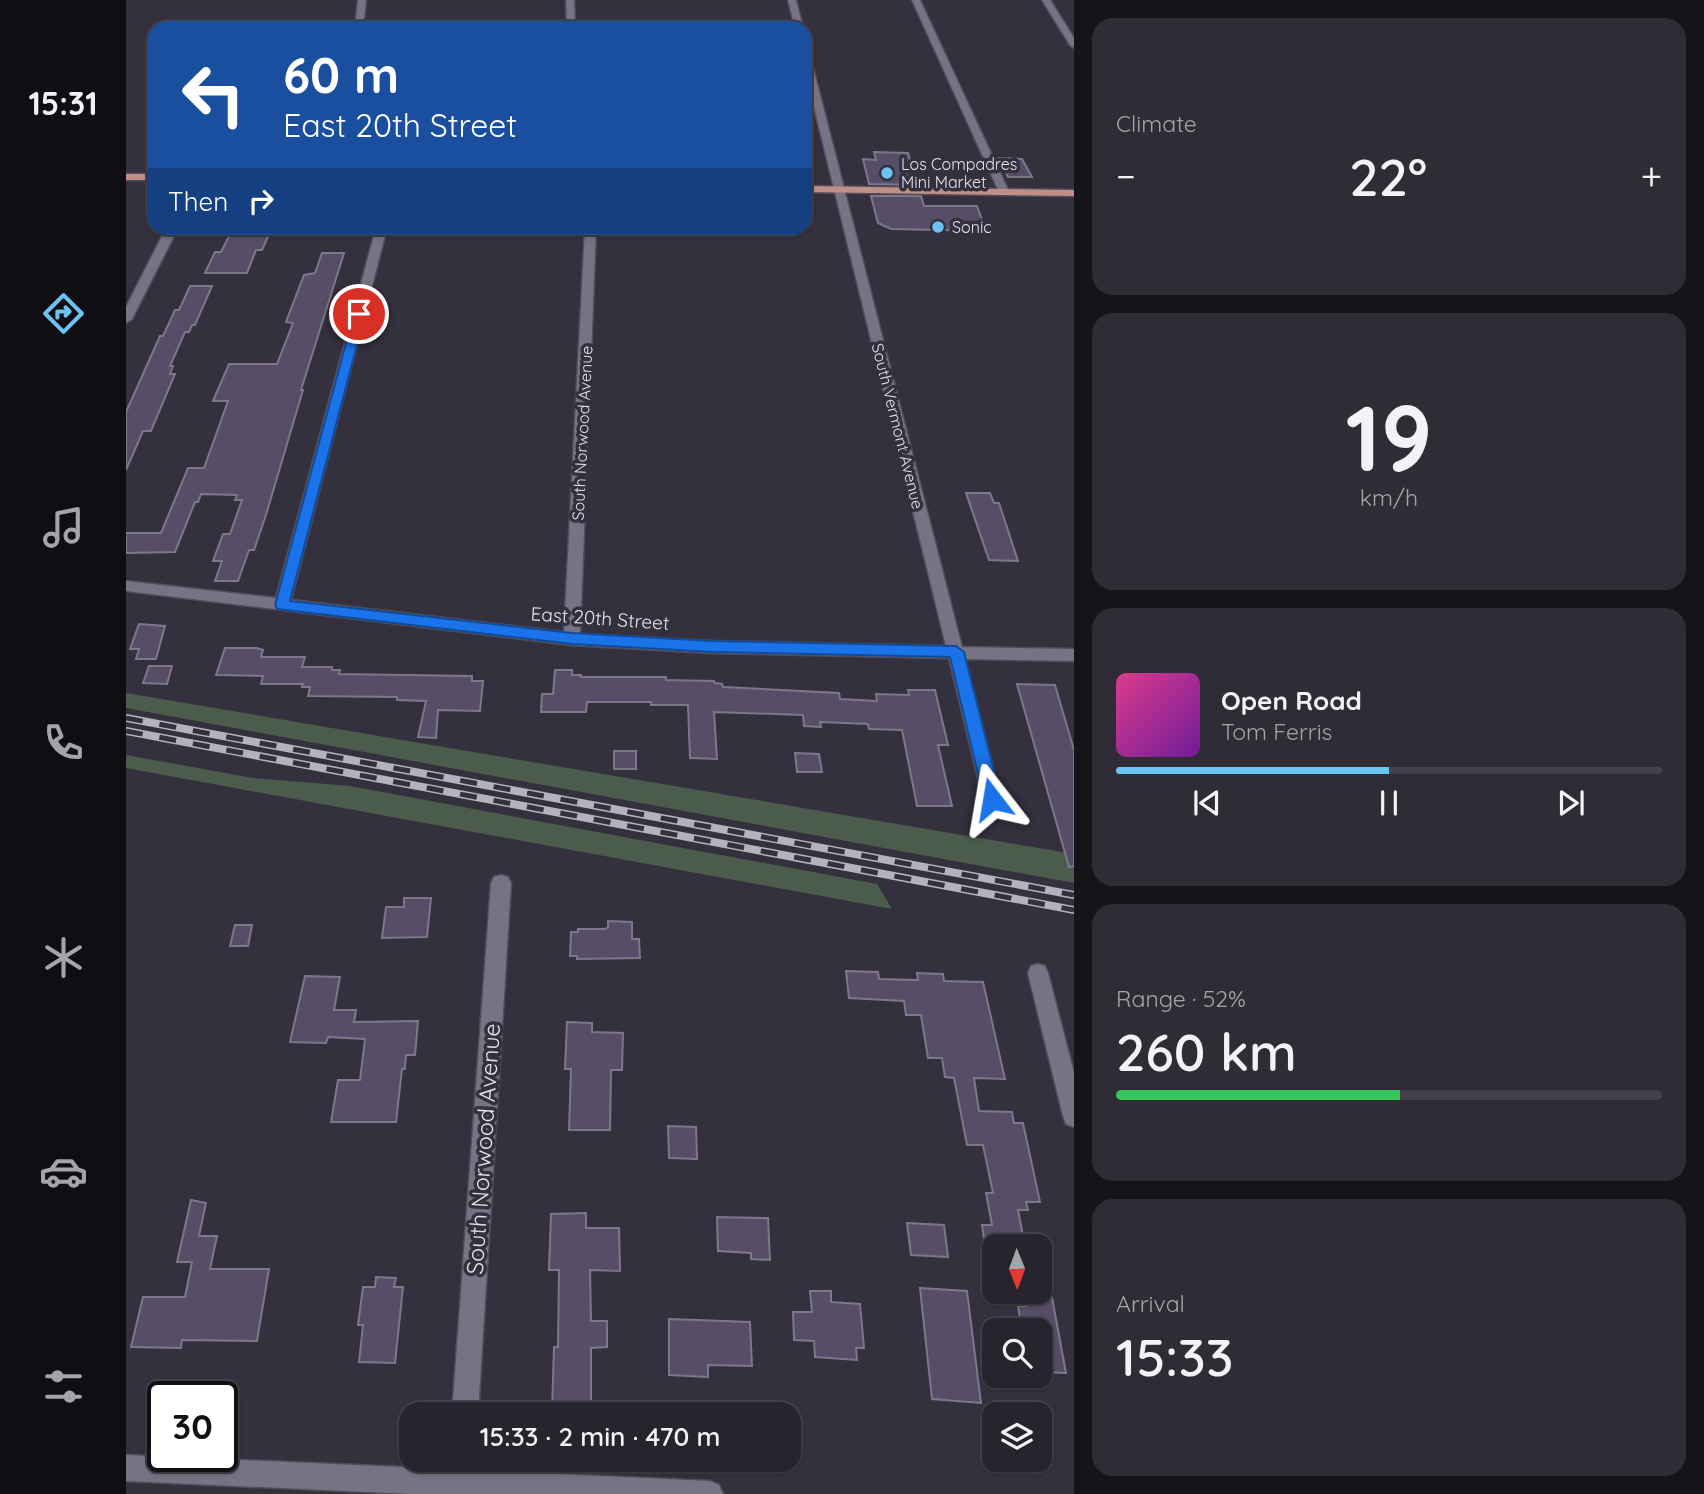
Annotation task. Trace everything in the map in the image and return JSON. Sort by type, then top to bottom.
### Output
[{"type":"main road","points":[[126,177],[147,177]]},
{"type":"main road","points":[[812,189],[1074,193]]},
{"type":"street","points":[[360,21],[362,0]]},
{"type":"street","points":[[570,0],[571,21]]},
{"type":"street","points":[[792,0],[797,21]]},
{"type":"street","points":[[916,0],[1003,192]]},
{"type":"street","points":[[1046,0],[1074,45]]},
{"type":"street","name":"South Vermont Avenue","points":[[812,80],[992,799]]},
{"type":"street","points":[[126,319],[168,235]]},
{"type":"street","points":[[282,605],[380,235]]},
{"type":"street","name":"South Norwood Avenue","points":[[572,639],[591,235]]},
{"type":"street","name":"East 20th Street","points":[[126,586],[572,639],[712,647],[1074,655]]},
{"type":"street","name":"South Norwood Avenue","points":[[466,1402],[501,883]]},
{"type":"street","points":[[1038,973],[1074,1116]]},
{"type":"street","points":[[126,1468],[461,1479],[710,1494]]},
{"type":"green space","points":[[126,693],[1074,854],[1074,883],[126,708]]},
{"type":"green space","points":[[126,755],[253,778],[350,786],[877,884],[892,909],[126,768]]},
{"type":"building","points":[[874,152],[908,153],[918,185],[869,184],[863,159],[876,160]]},
{"type":"building","points":[[998,158],[1022,159],[1032,177],[1008,177]]},
{"type":"building","points":[[871,196],[921,196],[924,206],[977,206],[986,231],[891,229],[878,223]]},
{"type":"building","points":[[230,235],[269,235],[262,250],[256,250],[247,273],[205,273],[215,252],[221,252]]},
{"type":"building","points":[[322,253],[344,253],[301,390],[266,515],[254,550],[249,550],[238,581],[215,581],[222,561],[213,561],[223,534],[230,534],[242,500],[235,500],[237,495],[201,494],[198,502],[195,502],[175,552],[126,553],[126,533],[161,533],[188,468],[204,468],[228,401],[213,401],[229,364],[277,364],[293,323],[286,322],[304,275],[315,273]]},
{"type":"building","points":[[190,286],[212,286],[195,325],[192,325],[189,332],[185,332],[170,366],[173,366],[170,374],[175,374],[151,431],[143,431],[126,470],[126,412],[160,336],[163,336],[175,310],[179,310]]},
{"type":"building","points":[[966,493],[990,493],[994,503],[999,503],[1018,561],[989,560]]},
{"type":"building","points":[[139,624],[165,626],[156,659],[136,659],[139,649],[130,649]]},
{"type":"building","points":[[225,648],[257,648],[263,650],[261,657],[305,657],[302,667],[332,667],[332,670],[340,670],[339,674],[472,676],[472,681],[483,681],[480,711],[438,710],[436,738],[418,737],[426,701],[397,700],[397,697],[308,696],[310,687],[302,687],[303,684],[261,684],[263,676],[216,675]]},
{"type":"building","points":[[149,666],[172,666],[167,684],[143,683]]},
{"type":"building","points":[[555,670],[572,670],[572,675],[581,677],[666,677],[666,680],[714,681],[723,687],[839,693],[840,699],[877,701],[876,694],[909,695],[908,690],[935,690],[948,745],[938,745],[952,806],[917,806],[902,730],[869,729],[868,724],[820,722],[821,727],[804,726],[803,715],[714,712],[717,759],[690,758],[688,705],[587,702],[586,712],[541,712],[542,694],[553,694]]},
{"type":"building","points":[[1017,684],[1055,685],[1074,750],[1074,866],[1069,867]]},
{"type":"building","points":[[614,751],[636,751],[636,769],[614,769]]},
{"type":"building","points":[[795,753],[819,754],[822,772],[797,772]]},
{"type":"building","points":[[404,898],[431,898],[427,937],[382,938],[386,907],[404,907]]},
{"type":"building","points":[[608,921],[632,922],[632,939],[639,939],[640,958],[577,959],[577,956],[570,956],[571,932],[578,932],[578,929],[605,929],[608,927]]},
{"type":"building","points":[[235,925],[252,925],[248,946],[230,946]]},
{"type":"building","points":[[846,971],[878,972],[879,979],[918,980],[917,973],[943,974],[944,981],[983,982],[1005,1079],[974,1078],[979,1111],[1012,1112],[1014,1123],[1023,1123],[1040,1202],[1026,1202],[1028,1210],[1018,1210],[1023,1234],[983,1234],[982,1225],[992,1225],[986,1193],[993,1193],[983,1145],[967,1145],[954,1078],[945,1077],[942,1058],[928,1058],[921,1015],[906,1015],[904,1001],[849,998]]},
{"type":"building","points":[[305,976],[340,977],[334,1010],[356,1010],[354,1022],[418,1021],[415,1055],[406,1055],[405,1069],[402,1069],[396,1122],[331,1122],[338,1080],[360,1080],[365,1039],[328,1037],[326,1043],[290,1042]]},
{"type":"building","points":[[567,1022],[592,1023],[592,1032],[623,1033],[622,1070],[611,1070],[610,1130],[569,1130],[571,1069],[565,1069]]},
{"type":"building","points":[[668,1126],[696,1127],[697,1159],[669,1158]]},
{"type":"building","points":[[191,1200],[206,1203],[199,1236],[217,1236],[210,1269],[269,1269],[257,1341],[182,1340],[181,1348],[131,1347],[143,1297],[185,1297],[192,1262],[177,1262]]},
{"type":"building","points":[[586,1213],[586,1228],[619,1228],[620,1271],[590,1270],[591,1321],[607,1321],[607,1347],[591,1348],[591,1402],[552,1402],[554,1347],[558,1347],[559,1270],[549,1270],[551,1214]]},
{"type":"building","points":[[717,1217],[768,1218],[770,1260],[751,1259],[751,1253],[718,1251]]},
{"type":"building","points":[[907,1223],[944,1225],[948,1257],[911,1255]]},
{"type":"building","points":[[376,1277],[396,1278],[394,1287],[403,1287],[395,1363],[359,1362],[363,1325],[358,1325],[363,1287],[375,1287]]},
{"type":"building","points":[[920,1288],[967,1291],[981,1403],[932,1399]]},
{"type":"building","points":[[810,1291],[831,1291],[831,1302],[860,1304],[864,1348],[856,1348],[857,1360],[815,1357],[814,1341],[794,1340],[793,1312],[812,1312]]},
{"type":"building","points":[[1052,1297],[1066,1373],[1052,1372],[1052,1318],[1020,1318],[1018,1306],[1052,1304]]},
{"type":"building","points":[[669,1319],[750,1322],[752,1366],[708,1365],[708,1377],[669,1375]]},
{"type":"railway","points":[[126,718],[1074,895]]},
{"type":"railway","points":[[126,731],[1074,910]]},
{"type":"place","name":"Los Compadres Mini Market","points":[[887,173]]},
{"type":"place","name":"Sonic","points":[[938,227]]},
{"type":"route","points":[[359,314],[282,605],[572,639],[712,647],[956,652],[992,799]]}]
